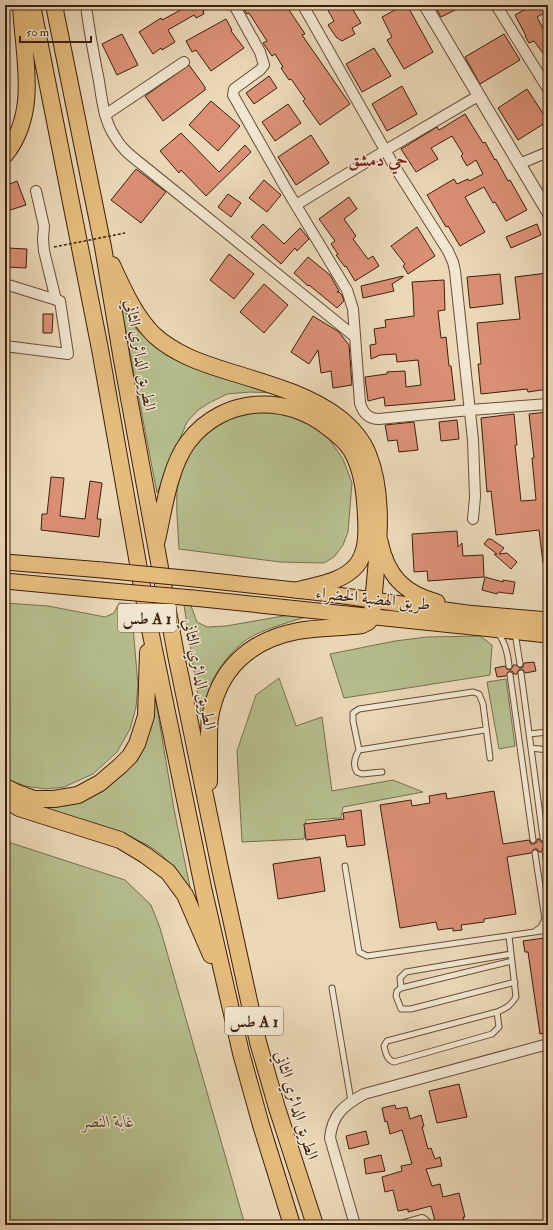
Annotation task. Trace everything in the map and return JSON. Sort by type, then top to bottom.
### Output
[{"type":"highway","points":[[5,155],[15,142],[26,110],[26,56],[21,5]]},
{"type":"highway","name":"طس A 1","points":[[32,5],[100,349],[148,620],[203,884],[241,1053],[261,1125],[292,1225]]},
{"type":"highway","name":"الطريق الدائري الثاني","points":[[54,5],[103,248],[176,655],[209,813],[258,1042],[277,1108],[315,1225]]},
{"type":"highway","points":[[103,248],[124,292],[138,315],[154,334],[172,348],[193,360],[289,391],[321,406],[336,416],[353,430],[366,450],[372,466],[376,484],[379,508],[379,534],[372,617],[368,622],[362,625],[315,628],[281,634],[259,643],[240,657],[225,675],[214,696],[209,719],[209,813]]},
{"type":"highway","points":[[156,545],[172,475],[179,457],[188,442],[198,431],[217,417],[228,411],[241,407],[256,404],[267,404],[295,408],[320,420],[342,439],[350,449],[361,475],[365,498],[366,526],[365,549],[361,560],[355,567],[349,572],[335,579],[298,590]]},
{"type":"highway","points":[[5,787],[34,798],[54,799],[78,795],[100,783],[130,756],[137,744],[146,716],[148,620]]},
{"type":"highway","points":[[5,799],[19,808],[120,840],[145,855],[168,872],[185,895],[226,988]]},
{"type":"main road","points":[[379,534],[382,550],[388,565],[396,578],[405,587],[424,599],[487,614]]},
{"type":"main road","name":"طريق الهضبة الخضراء","points":[[5,562],[102,570],[298,590],[487,614],[548,620]]},
{"type":"main road","name":"طريق الهضبة الخضراء","points":[[5,581],[193,598],[548,635]]},
{"type":"street","points":[[86,5],[94,58],[106,115],[114,137],[126,152],[354,336]]},
{"type":"street","points":[[234,5],[260,52],[264,65],[260,70],[234,89],[233,95],[347,290],[353,309],[354,336],[360,403],[362,410],[369,417],[379,420],[470,410],[548,404]]},
{"type":"street","points":[[425,5],[478,96],[534,186],[548,212]]},
{"type":"street","points":[[496,5],[548,89]]},
{"type":"street","points":[[305,9],[386,150],[448,250],[455,267],[470,410],[475,491],[473,518]]},
{"type":"street","points":[[106,115],[184,62]]},
{"type":"street","points":[[296,205],[478,96]]},
{"type":"street","points":[[519,164],[548,152]]},
{"type":"street","points":[[36,191],[44,226],[44,251],[56,300]]},
{"type":"street","points":[[5,284],[60,301],[68,354],[5,346]]},
{"type":"street","points":[[355,1225],[330,1138],[331,1131],[339,1113],[344,1106],[350,1101],[364,1094],[548,1044]]},
{"type":"street","points":[[404,1225],[422,1220],[428,1225]]},
{"type":"lane","points":[[511,616],[520,664]]},
{"type":"lane","points":[[491,629],[503,640],[508,655],[509,666]]},
{"type":"lane","points":[[548,664],[546,667],[548,676]]},
{"type":"lane","points":[[521,673],[543,838]]},
{"type":"lane","points":[[510,675],[533,840]]},
{"type":"lane","points":[[382,772],[362,774],[357,772],[354,768],[355,758],[359,750],[353,721],[354,713],[358,709],[473,692],[479,694],[483,704],[490,758]]},
{"type":"lane","points":[[359,750],[486,730]]},
{"type":"lane","points":[[529,734],[548,732]]},
{"type":"lane","points":[[531,748],[548,750]]},
{"type":"lane","points":[[545,851],[548,870]]},
{"type":"lane","points":[[534,933],[541,927],[545,919],[535,853]]},
{"type":"lane","points":[[345,866],[359,952],[367,956],[548,930]]},
{"type":"lane","points":[[498,1012],[499,1027],[492,1034],[394,1062],[390,1061],[386,1056],[384,1046],[388,1041],[498,1012],[512,1004],[516,996],[509,936]]},
{"type":"lane","points":[[401,988],[400,978],[406,972],[511,954]]},
{"type":"lane","points":[[512,961],[401,988],[397,991],[396,996],[398,1004],[402,1009],[411,1009],[515,982]]},
{"type":"lane","points":[[332,988],[350,1101]]},
{"type":"path","points":[[54,247],[125,233]]},
{"type":"green space","points":[[121,306],[137,330],[155,345],[277,393],[250,392],[227,394],[198,410],[187,422],[157,493]]},
{"type":"green space","points":[[268,412],[293,415],[312,424],[329,439],[343,459],[352,483],[348,532],[343,545],[334,557],[324,563],[280,562],[179,549],[177,489],[181,469],[186,458],[202,438],[221,423],[244,414]]},
{"type":"green space","points":[[5,603],[48,606],[105,617],[114,613],[119,603],[131,604],[138,685],[136,707],[130,729],[117,752],[93,774],[64,787],[46,789],[25,786],[5,778]]},
{"type":"green space","points":[[184,605],[191,606],[197,622],[207,627],[226,626],[289,615],[306,617],[254,635],[236,649],[226,660],[211,685],[206,700],[202,722]]},
{"type":"green space","points":[[480,636],[492,645],[490,675],[344,698],[330,654],[395,641],[427,637]]},
{"type":"green space","points":[[279,678],[296,726],[322,717],[332,791],[393,780],[423,792],[343,807],[341,818],[306,820],[304,839],[242,842],[237,751],[256,695]]},
{"type":"green space","points":[[506,679],[515,746],[499,749],[487,682]]},
{"type":"green space","points":[[155,696],[174,809],[191,892],[162,855],[148,845],[112,829],[20,802],[74,800],[145,732]]},
{"type":"green space","name":"غابة النصر","points":[[5,841],[125,880],[151,905],[160,928],[245,1225],[5,1225]]},
{"type":"building","points":[[190,5],[214,5],[203,11],[204,14],[196,18],[194,15],[168,30],[175,42],[162,50],[161,48],[153,54],[139,32],[161,18],[162,20]]},
{"type":"building","points":[[241,5],[296,5],[289,10],[305,34],[302,35],[350,104],[320,125],[303,101],[305,99],[281,68],[283,67],[275,54],[272,56],[263,43],[267,41],[249,13],[247,14]]},
{"type":"building","points":[[325,5],[350,5],[361,23],[352,28],[355,34],[342,41],[336,37],[328,25],[334,21]]},
{"type":"building","points":[[404,5],[407,5],[433,52],[404,69],[387,40],[392,37],[382,17]]},
{"type":"building","points":[[434,5],[465,5],[441,17]]},
{"type":"building","points":[[533,5],[548,5],[548,11],[537,17],[548,38],[548,60],[534,41],[529,43],[515,15]]},
{"type":"building","points":[[226,19],[232,30],[231,31],[244,48],[211,71],[196,50],[192,52],[186,41]]},
{"type":"building","points":[[122,34],[138,65],[117,75],[102,44]]},
{"type":"building","points":[[504,34],[520,60],[480,84],[465,57]]},
{"type":"building","points":[[374,48],[391,76],[362,92],[346,64]]},
{"type":"building","points":[[189,65],[205,87],[205,90],[163,121],[145,96]]},
{"type":"building","points":[[269,76],[277,88],[254,104],[246,93]]},
{"type":"building","points":[[402,86],[417,114],[387,131],[372,104]]},
{"type":"building","points":[[527,89],[548,121],[518,140],[498,108]]},
{"type":"building","points":[[211,101],[240,126],[218,151],[189,125]]},
{"type":"building","points":[[288,104],[301,123],[275,141],[262,122]]},
{"type":"building","points":[[465,114],[483,143],[485,142],[495,160],[496,159],[508,181],[510,180],[527,210],[506,221],[484,187],[465,197],[485,232],[460,246],[448,226],[446,227],[427,195],[454,179],[457,184],[468,179],[469,181],[483,174],[476,160],[467,166],[461,156],[463,154],[452,136],[431,148],[438,159],[416,172],[401,149],[437,127],[439,130]]},
{"type":"building","points":[[181,133],[219,172],[245,145],[251,152],[206,196],[181,170],[179,173],[160,151]]},
{"type":"building","points":[[311,135],[329,163],[296,185],[278,157]]},
{"type":"building","points":[[136,169],[166,192],[141,223],[111,200]]},
{"type":"building","points":[[264,180],[281,195],[267,212],[249,198]]},
{"type":"building","points":[[17,181],[26,205],[5,210],[5,186]]},
{"type":"building","points":[[228,194],[241,203],[231,217],[218,207]]},
{"type":"building","points":[[349,197],[357,209],[344,219],[356,236],[353,239],[368,259],[373,256],[379,266],[355,281],[346,266],[345,267],[336,255],[338,254],[331,244],[335,241],[319,219]]},
{"type":"building","points":[[263,224],[284,244],[300,228],[309,239],[297,251],[295,248],[281,264],[251,237]]},
{"type":"building","points":[[537,224],[541,235],[511,248],[506,237]]},
{"type":"building","points":[[417,227],[435,256],[408,274],[403,266],[405,264],[391,246]]},
{"type":"building","points":[[7,248],[27,249],[26,268],[7,267]]},
{"type":"building","points":[[229,254],[254,274],[234,299],[210,280]]},
{"type":"building","points":[[308,257],[330,275],[339,291],[337,292],[342,295],[344,301],[337,308],[309,285],[308,286],[294,273]]},
{"type":"building","points":[[548,273],[548,389],[528,392],[527,389],[481,394],[478,364],[481,364],[477,323],[520,319],[515,277]]},
{"type":"building","points":[[500,274],[503,304],[470,308],[467,277]]},
{"type":"building","points":[[403,276],[392,284],[394,291],[363,298],[361,286]]},
{"type":"building","points":[[444,280],[445,310],[438,311],[441,338],[446,337],[455,400],[385,406],[384,397],[368,401],[365,377],[387,374],[387,372],[405,371],[406,387],[421,385],[418,360],[397,362],[396,354],[380,355],[371,359],[370,345],[376,344],[374,329],[386,327],[385,320],[414,316],[412,282]]},
{"type":"building","points":[[264,284],[288,305],[264,333],[240,312]]},
{"type":"building","points":[[43,314],[53,314],[52,333],[43,333]]},
{"type":"building","points":[[313,316],[339,332],[349,345],[352,385],[333,388],[331,371],[321,373],[318,350],[309,364],[291,352]]},
{"type":"building","points":[[548,412],[548,563],[543,563],[539,530],[496,535],[491,491],[487,492],[481,418],[514,414],[517,445],[515,445],[521,501],[536,500],[532,458],[534,458],[529,414]]},
{"type":"building","points":[[457,420],[459,439],[441,441],[439,422]]},
{"type":"building","points":[[414,422],[418,450],[399,452],[397,440],[388,441],[385,425]]},
{"type":"building","points":[[51,477],[64,478],[60,516],[85,519],[90,481],[102,483],[97,519],[101,519],[99,537],[41,530],[42,514],[47,514]]},
{"type":"building","points":[[457,531],[458,547],[462,543],[463,556],[483,555],[484,577],[428,581],[427,571],[414,572],[412,534]]},
{"type":"building","points":[[488,539],[491,539],[504,548],[499,554],[507,553],[517,562],[511,569],[494,554],[497,554],[484,544]]},
{"type":"building","points":[[485,577],[503,582],[503,580],[515,582],[513,594],[498,592],[497,594],[482,590]]},
{"type":"building","points":[[534,662],[536,671],[525,673],[520,669],[517,674],[509,671],[506,676],[497,677],[495,668],[505,666],[510,670],[513,665],[520,668],[523,667],[524,663]]},
{"type":"building","points":[[494,791],[503,844],[529,840],[531,844],[534,844],[537,842],[537,839],[544,842],[548,837],[548,848],[543,848],[541,852],[534,849],[531,853],[507,857],[516,914],[484,919],[484,922],[461,925],[462,930],[453,931],[453,928],[438,930],[436,922],[400,928],[380,805],[411,800],[412,806],[430,803],[429,796],[446,793],[447,799]]},
{"type":"building","points":[[361,810],[365,845],[347,847],[345,835],[306,840],[304,824],[344,819],[343,813]]},
{"type":"building","points":[[320,857],[325,891],[278,899],[273,864]]},
{"type":"building","points":[[544,938],[548,953],[548,983],[543,983],[548,1018],[548,1032],[540,1034],[528,952],[525,952],[523,941]]},
{"type":"building","points":[[459,1084],[467,1117],[437,1123],[429,1091]]},
{"type":"building","points":[[395,1105],[396,1109],[407,1107],[410,1119],[421,1115],[424,1126],[422,1127],[428,1149],[431,1148],[435,1159],[440,1157],[442,1166],[426,1169],[432,1186],[440,1184],[443,1197],[459,1193],[465,1217],[463,1217],[465,1225],[436,1225],[431,1206],[408,1212],[408,1209],[398,1211],[393,1190],[385,1192],[382,1177],[402,1171],[401,1166],[412,1164],[402,1130],[390,1134],[387,1121],[385,1122],[382,1108]]},
{"type":"building","points":[[366,1131],[369,1144],[349,1149],[346,1136]]},
{"type":"building","points":[[381,1155],[385,1171],[366,1174],[364,1159]]},
{"type":"district","name":"حي دمشق","points":[[378,160]]}]
